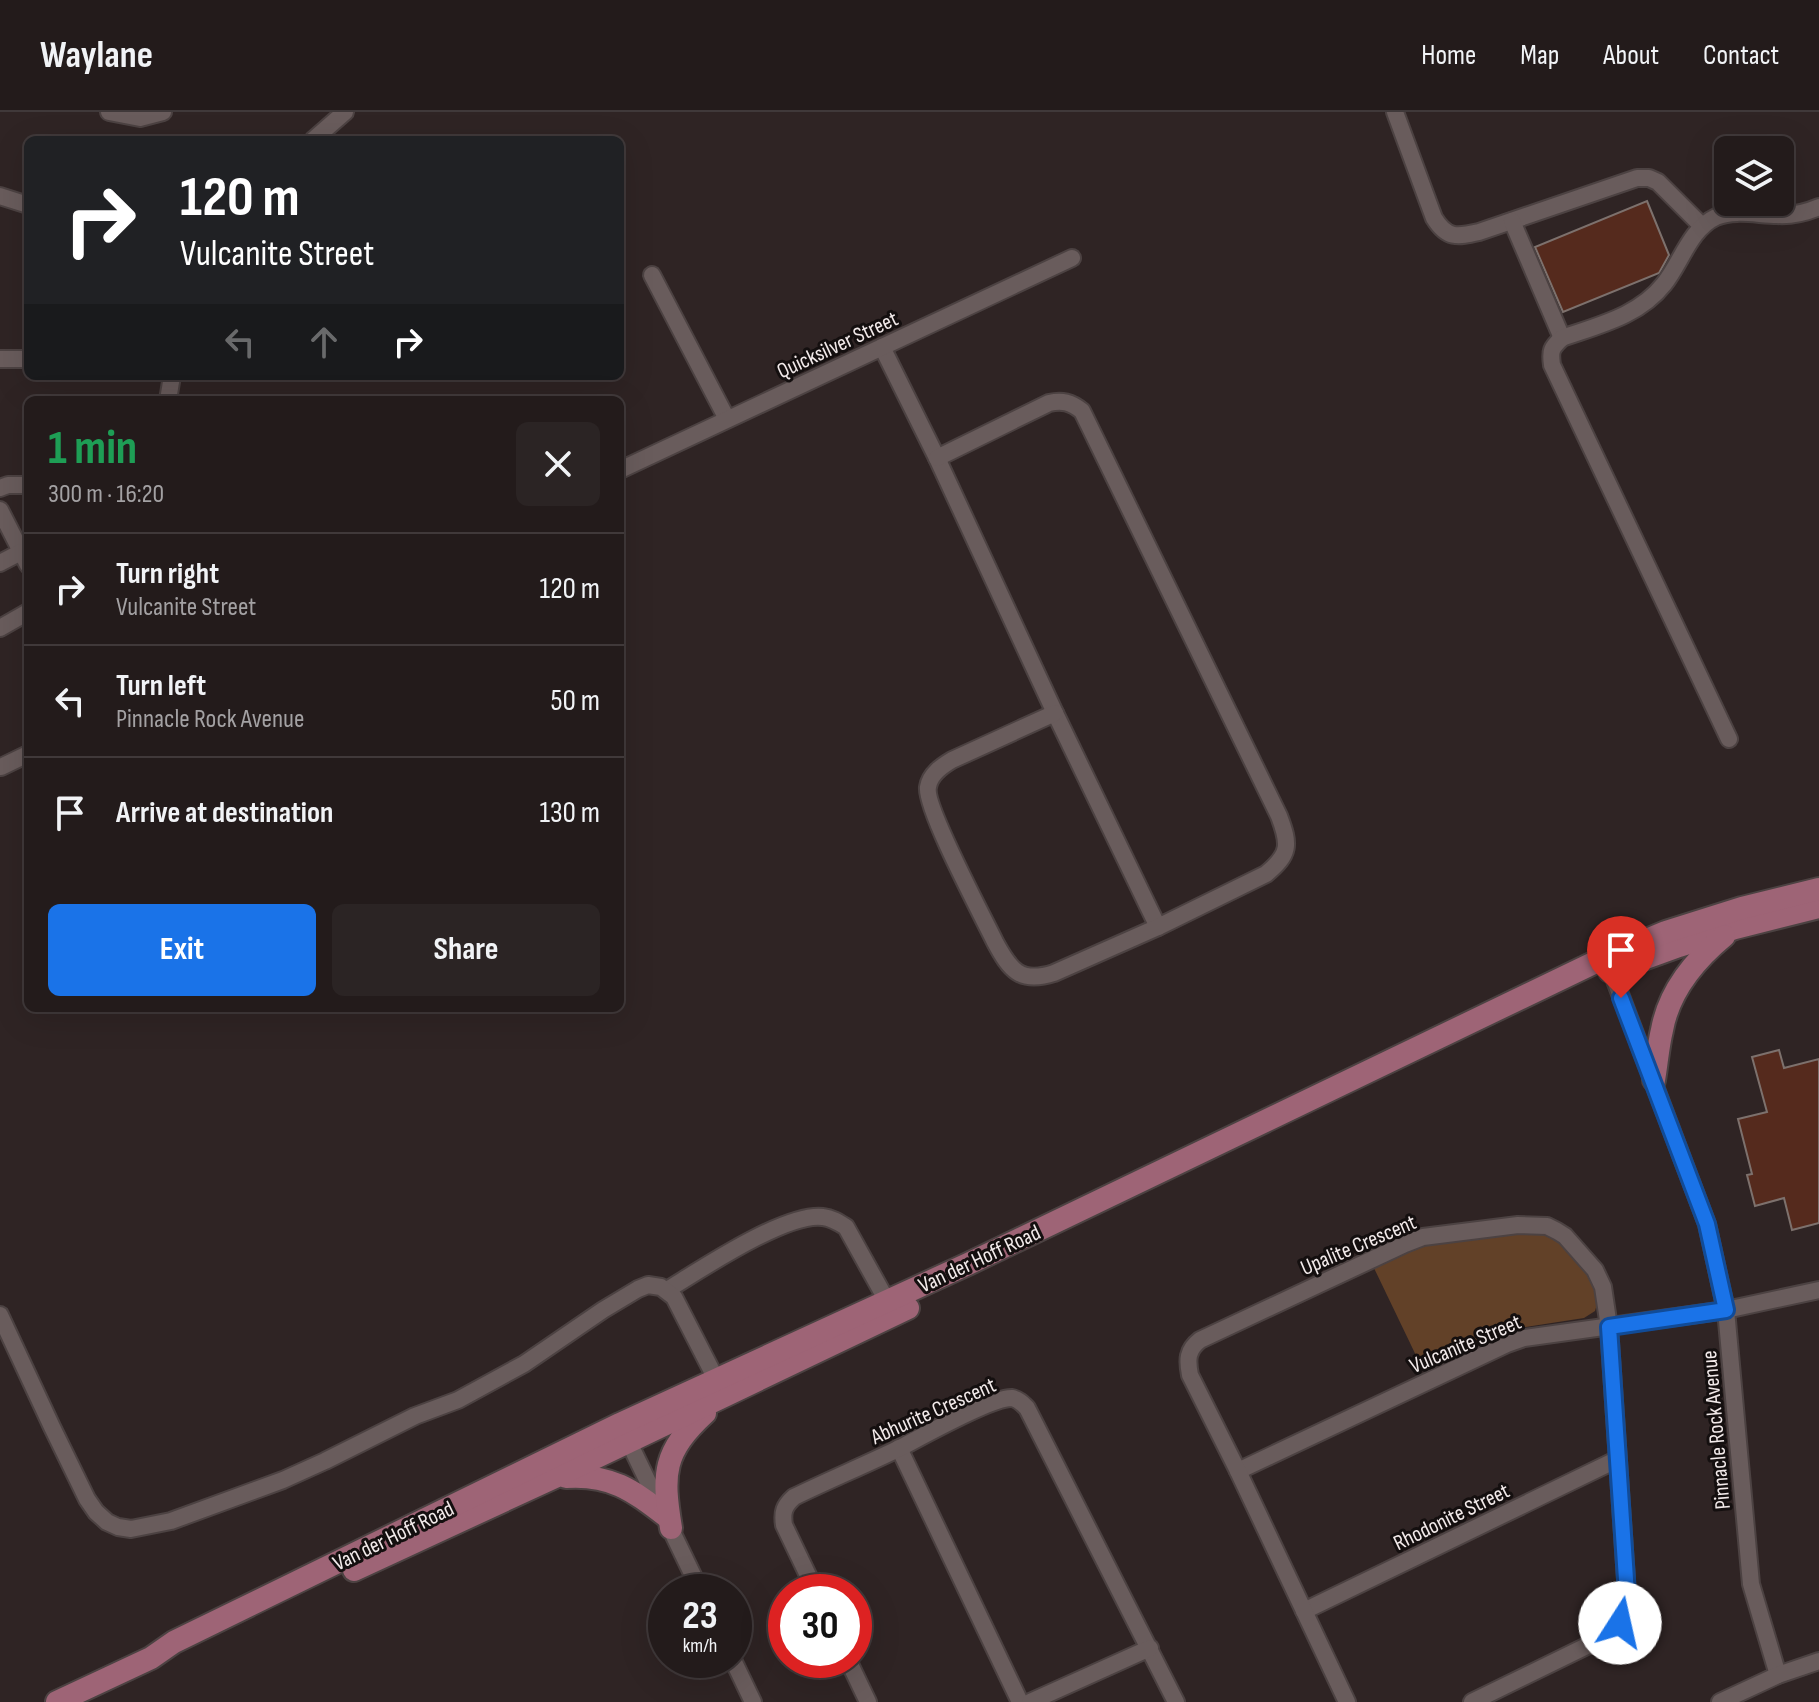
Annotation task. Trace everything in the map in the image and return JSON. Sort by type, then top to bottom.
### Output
[{"type":"main road","name":"Van der Hoff Road","points":[[151,1658],[174,1642],[624,1433],[974,1276],[1019,1251],[1515,1014],[1666,932],[1742,908],[1819,889]]},
{"type":"main road","name":"Van der Hoff Road","points":[[717,1390],[887,1301],[1608,964],[1819,907]]},
{"type":"main road","points":[[1654,1080],[1662,1028],[1675,992],[1700,957],[1735,928]]},
{"type":"main road","points":[[668,1522],[665,1493],[672,1453],[717,1390]]},
{"type":"main road","name":"Van der Hoff Road","points":[[57,1702],[151,1658],[179,1650],[555,1477],[624,1433]]},
{"type":"main road","points":[[555,1477],[594,1476],[617,1483],[638,1494],[668,1522]]},
{"type":"street","points":[[109,112],[140,118],[163,112]]},
{"type":"street","points":[[318,136],[345,112]]},
{"type":"street","points":[[1395,112],[1434,218],[1440,228],[1450,235],[1479,232],[1637,178],[1658,182],[1702,226]]},
{"type":"street","points":[[0,196],[24,204]]},
{"type":"street","points":[[1729,739],[1552,365],[1550,353],[1562,338],[1637,308],[1663,285],[1702,226],[1718,216],[1790,215],[1819,207]]},
{"type":"street","points":[[1512,221],[1562,338]]},
{"type":"street","name":"Quicksilver Street","points":[[624,468],[1072,258]]},
{"type":"street","points":[[652,275],[727,419]]},
{"type":"street","points":[[882,347],[1158,927]]},
{"type":"street","points":[[0,359],[24,359]]},
{"type":"street","points":[[937,458],[1049,403],[1066,402],[1082,411],[1279,816],[1286,834],[1280,862],[1266,874],[1071,966],[1040,978],[1016,973],[995,942],[938,823],[929,799],[928,783],[937,770],[952,760],[1055,713]]},
{"type":"street","points":[[0,488],[24,485]]},
{"type":"street","points":[[0,510],[24,559],[0,563]]},
{"type":"street","points":[[0,628],[24,614]]},
{"type":"street","points":[[1,767],[24,756]]},
{"type":"street","name":"Pinnacle Rock Avenue","points":[[1608,964],[1707,1224],[1726,1310],[1751,1584],[1778,1675]]},
{"type":"street","points":[[667,1290],[765,1233],[801,1219],[820,1216],[834,1219],[846,1227],[887,1301]]},
{"type":"street","name":"Upalite Crescent","points":[[1347,1702],[1190,1375],[1190,1351],[1200,1340],[1423,1237],[1518,1225],[1547,1226],[1565,1236],[1595,1270],[1604,1294],[1609,1327],[1627,1594],[1620,1623],[1596,1642],[1472,1702]]},
{"type":"street","points":[[0,1315],[87,1499],[107,1522],[131,1529],[171,1521],[283,1480],[415,1416],[458,1400],[507,1374],[638,1289],[655,1285],[674,1297],[717,1390]]},
{"type":"street","name":"Vulcanite Street","points":[[1238,1471],[1524,1338],[1726,1310],[1819,1290]]},
{"type":"street","name":"Abhurite Crescent","points":[[807,1574],[784,1525],[785,1505],[794,1497],[998,1400],[1019,1400],[1027,1408],[1176,1702]]},
{"type":"street","points":[[624,1433],[693,1574]]},
{"type":"street","points":[[899,1448],[1020,1702]]},
{"type":"street","name":"Rhodonite Street","points":[[1304,1611],[1618,1459]]},
{"type":"street","points":[[1030,1702],[1150,1648]]},
{"type":"street","points":[[1720,1702],[1778,1675],[1819,1661]]},
{"type":"street","points":[[742,1678],[753,1702]]},
{"type":"street","points":[[857,1678],[868,1702]]},
{"type":"shaded area","points":[[1535,1231],[1554,1235],[1595,1282],[1599,1297],[1595,1311],[1584,1318],[1512,1329],[1423,1370],[1373,1266],[1409,1247]]},
{"type":"building","points":[[1647,201],[1669,255],[1659,273],[1563,312],[1535,247]]},
{"type":"building","points":[[1779,1050],[1784,1068],[1819,1059],[1819,1223],[1792,1230],[1784,1198],[1755,1206],[1747,1175],[1752,1174],[1738,1119],[1767,1112],[1752,1057]]},
{"type":"route","points":[[1620,1623],[1627,1594],[1609,1327],[1726,1310],[1707,1224],[1621,998]]}]
